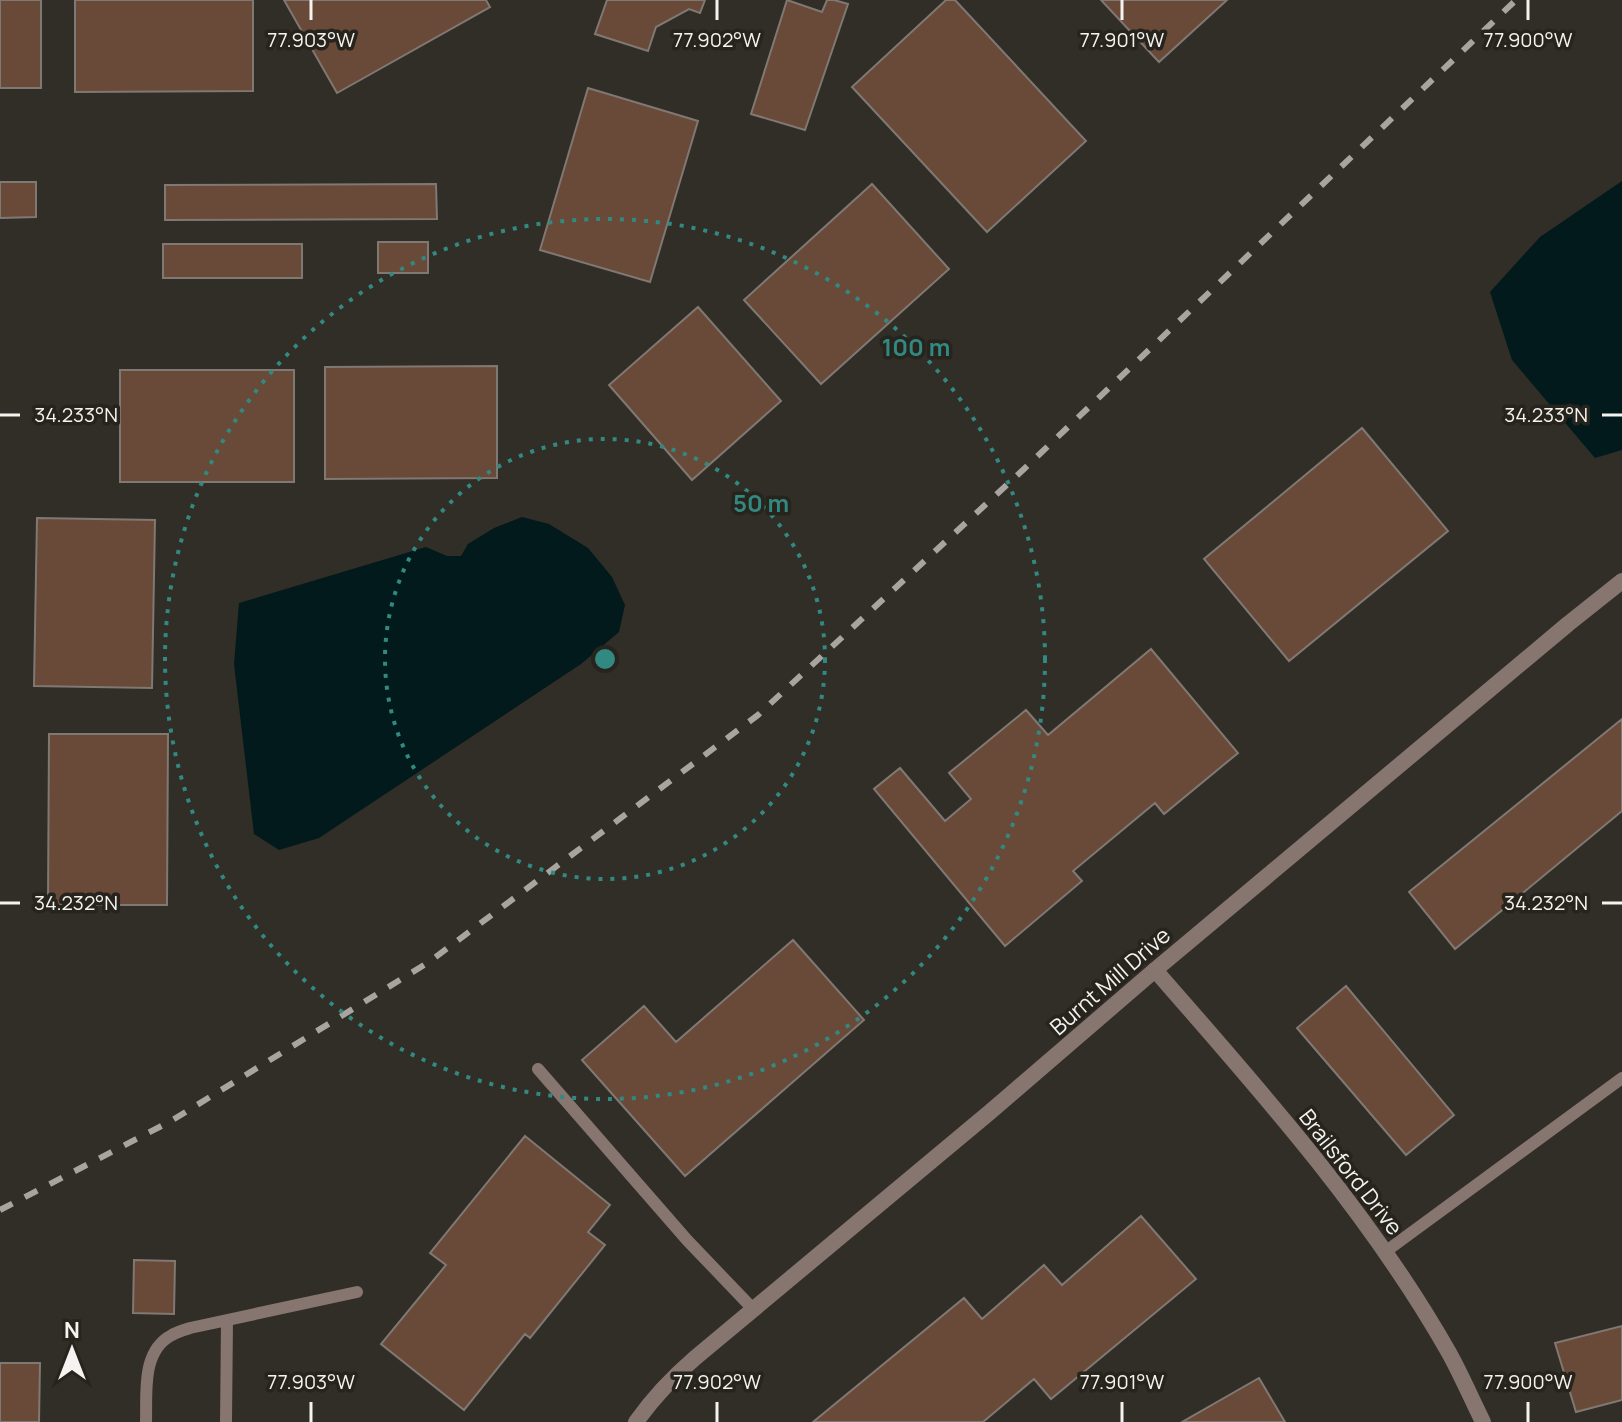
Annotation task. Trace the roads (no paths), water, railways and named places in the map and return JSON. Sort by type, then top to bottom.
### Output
[{"type":"street","name":"Burnt Mill Drive","points":[[636,1422],[675,1376],[1622,581]]},
{"type":"street","name":"Brailsford Drive","points":[[1155,970],[1228,1052],[1385,1252],[1449,1353],[1483,1422]]},
{"type":"lane","points":[[538,1069],[687,1240],[754,1310]]},
{"type":"lane","points":[[1385,1252],[1622,1078]]},
{"type":"lane","points":[[146,1422],[150,1363],[169,1336],[190,1328],[357,1292]]},
{"type":"lane","points":[[226,1422],[227,1320]]},
{"type":"water","points":[[1622,181],[1622,450],[1595,458],[1512,360],[1490,292],[1540,237]]},
{"type":"water","points":[[522,517],[549,524],[588,548],[612,577],[625,605],[619,632],[581,664],[319,838],[279,850],[254,834],[234,664],[239,603],[426,547],[447,556],[461,556],[468,544],[494,528]]},
{"type":"railway","points":[[0,1210],[171,1121],[429,962],[758,715],[1024,469],[1516,0]]}]
